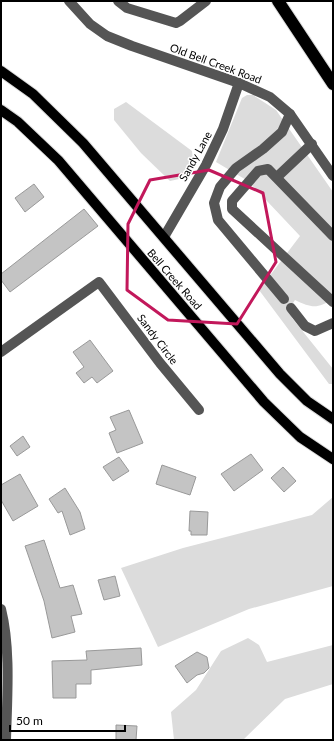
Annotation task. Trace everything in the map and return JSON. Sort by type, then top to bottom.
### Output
[{"type":"highway","points":[[278,1],[333,84]]},
{"type":"main road","name":"Bell Creek Road","points":[[1,71],[33,94],[61,119],[164,237],[280,374],[307,401],[333,419]]},
{"type":"main road","name":"Bell Creek Road","points":[[1,110],[18,122],[58,160],[264,402],[300,437],[333,459]]},
{"type":"street","name":"Old Bell Creek Road","points":[[69,1],[90,24],[107,36],[239,83],[270,97],[290,114],[333,176]]},
{"type":"street","points":[[118,1],[127,8],[176,23],[206,1]]},
{"type":"street","name":"Sandy Lane","points":[[164,237],[206,165],[221,135],[239,83]]},
{"type":"street","points":[[284,299],[218,220],[214,203],[220,187],[236,168],[263,149],[282,132],[290,114]]},
{"type":"street","points":[[277,177],[312,144]]},
{"type":"street","points":[[333,236],[268,169],[258,171],[232,201],[232,209],[333,302]]},
{"type":"street","name":"Sandy Circle","points":[[1,352],[99,282],[160,363],[199,410]]},
{"type":"street","points":[[291,308],[305,326],[315,331],[333,323]]},
{"type":"street","points":[[1,609],[6,652],[4,717],[6,740]]},
{"type":"highlighted area","points":[[209,170],[263,193],[276,262],[237,324],[168,320],[127,290],[128,224],[150,180]]},
{"type":"shaded area","points":[[247,95],[253,95],[276,110],[333,192],[333,299],[318,306],[306,305],[295,300],[289,309],[292,318],[333,369],[333,384],[329,384],[259,290],[300,236],[248,181],[216,162],[242,98]]},
{"type":"shaded area","points":[[126,102],[192,151],[193,161],[184,178],[170,181],[141,153],[114,120],[114,109]]},
{"type":"shaded area","points":[[333,497],[333,586],[249,609],[158,647],[121,568],[183,548],[312,515]]},
{"type":"shaded area","points":[[248,638],[259,645],[267,662],[333,645],[333,684],[285,699],[243,740],[174,740],[171,712],[196,690],[221,651]]},
{"type":"building","points":[[34,184],[44,197],[25,212],[15,198]]},
{"type":"building","points":[[84,209],[98,226],[10,292],[1,280],[1,274]]},
{"type":"building","points":[[90,340],[113,371],[97,383],[92,377],[84,383],[76,373],[84,367],[73,352]]},
{"type":"building","points":[[129,410],[143,443],[117,453],[109,433],[116,430],[110,417]]},
{"type":"building","points":[[23,436],[30,447],[17,456],[10,446]]},
{"type":"building","points":[[251,454],[263,470],[234,491],[221,474]]},
{"type":"building","points":[[119,457],[129,471],[113,481],[103,467]]},
{"type":"building","points":[[162,465],[196,477],[190,495],[156,484]]},
{"type":"building","points":[[283,467],[296,481],[284,492],[271,478]]},
{"type":"building","points":[[20,474],[38,506],[13,521],[1,500],[1,485]]},
{"type":"building","points":[[65,488],[80,512],[85,529],[70,535],[62,511],[58,513],[49,499]]},
{"type":"building","points":[[190,511],[208,512],[207,535],[191,535],[191,531],[189,531]]},
{"type":"building","points":[[44,540],[60,588],[73,585],[82,614],[71,616],[75,632],[52,638],[44,601],[25,546]]},
{"type":"building","points":[[115,576],[120,596],[104,600],[98,580]]},
{"type":"building","points":[[141,648],[142,665],[91,670],[91,684],[76,684],[76,698],[53,698],[52,661],[87,660],[86,651]]},
{"type":"building","points":[[197,652],[207,657],[209,668],[204,673],[197,675],[187,683],[175,666]]},
{"type":"building","points":[[116,725],[137,726],[136,740],[116,740]]}]
